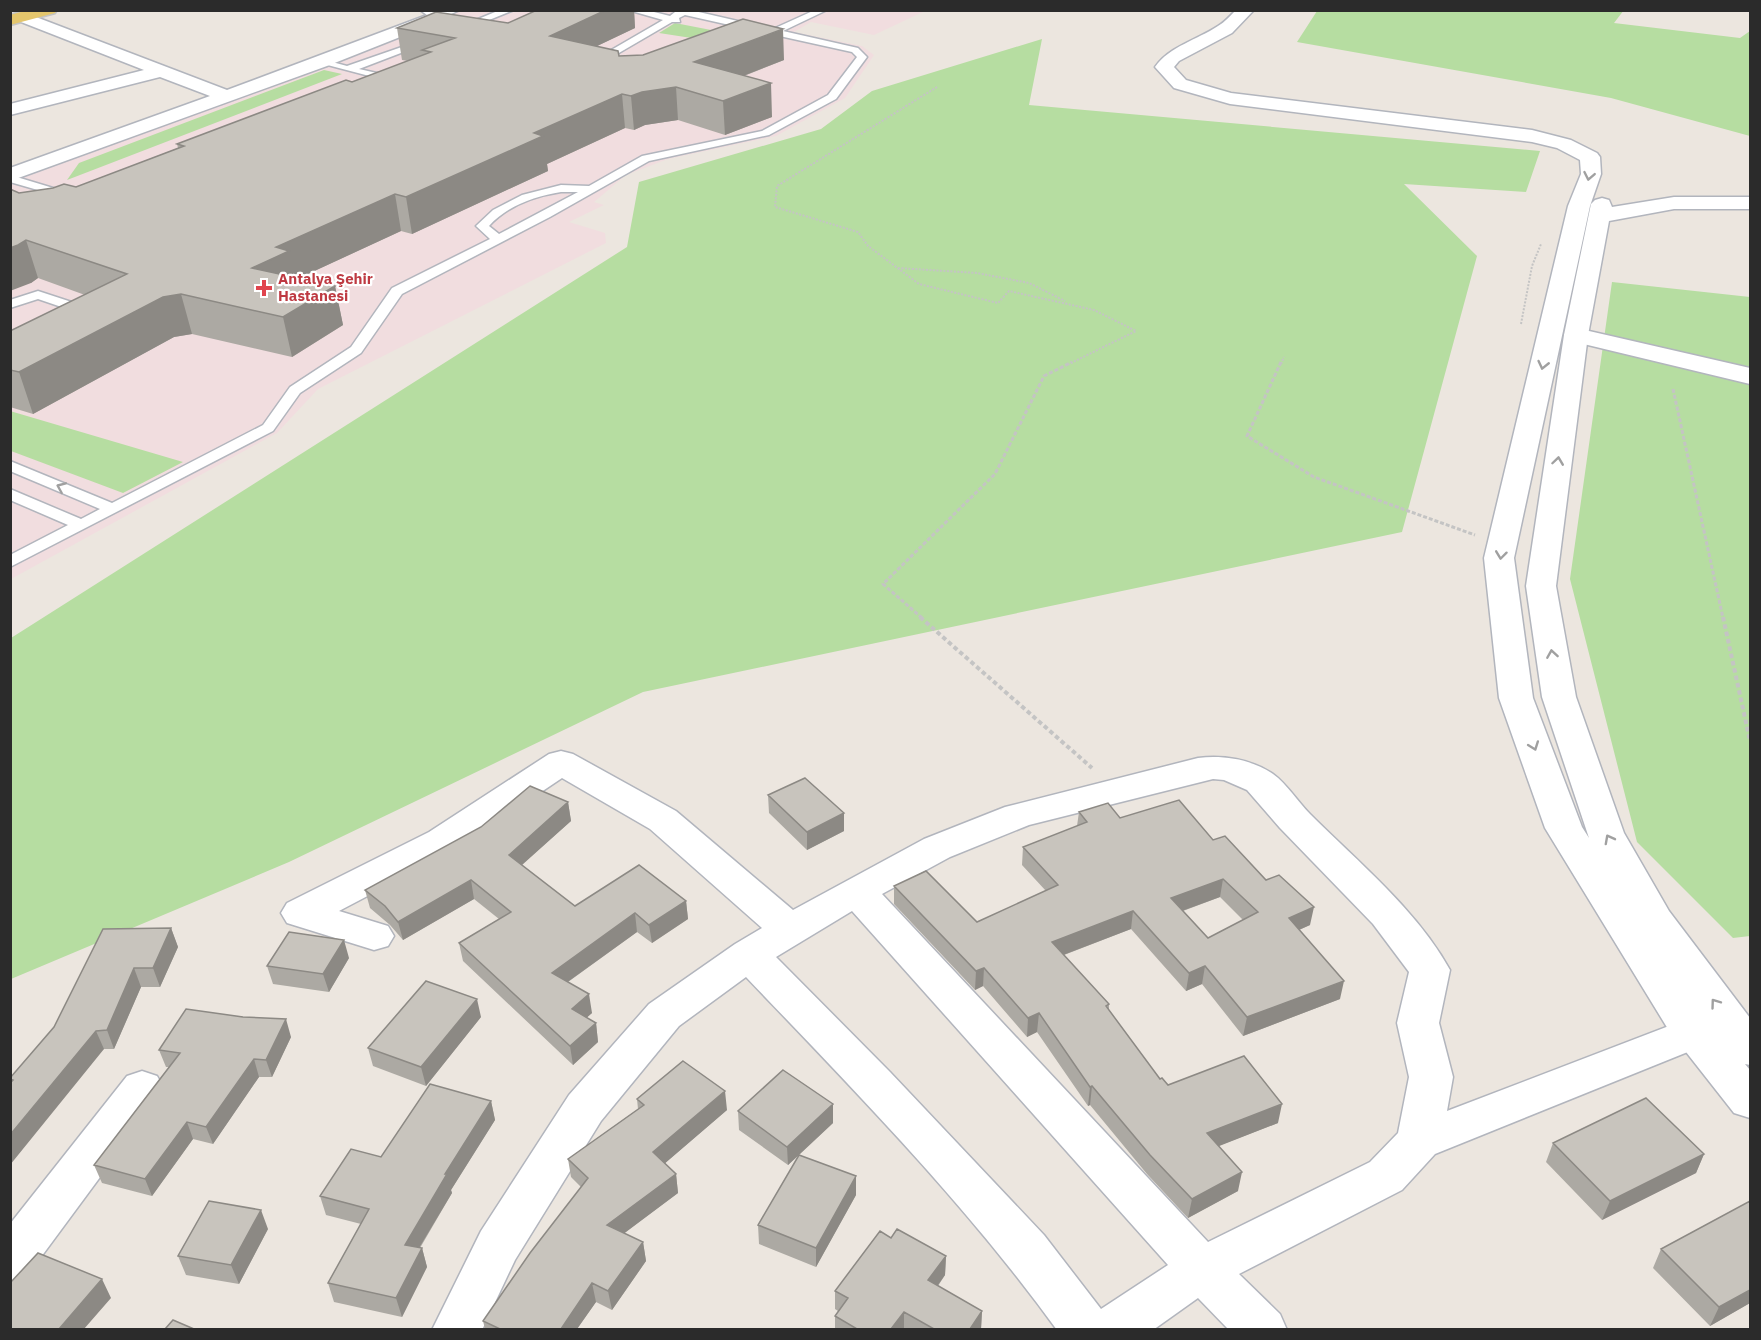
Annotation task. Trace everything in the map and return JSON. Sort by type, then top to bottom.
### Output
[{"type":"main road","points":[[18,15],[49,10]]},
{"type":"street","points":[[401,10],[438,19]]},
{"type":"street","points":[[1246,10],[1226,29],[1173,57],[1164,67],[1180,84],[1230,98],[1532,136],[1564,144],[1590,157],[1591,174],[1579,206],[1498,558],[1516,698],[1564,828],[1683,1018],[1733,1034]]},
{"type":"street","points":[[1261,10],[1238,32],[1184,61],[1180,69],[1183,75],[1212,88],[1242,94],[1532,126],[1587,141],[1610,156],[1609,176],[1576,335],[1541,586],[1559,697],[1605,833],[1655,921],[1733,1034],[1750,1101]]},
{"type":"street","points":[[18,15],[227,96]]},
{"type":"street","points":[[13,173],[438,19]]},
{"type":"street","points":[[10,110],[161,71]]},
{"type":"street","points":[[1599,217],[1628,208],[1676,202],[1750,203]]},
{"type":"street","points":[[1576,335],[1750,376]]},
{"type":"street","points":[[374,936],[301,913],[442,841],[561,762],[663,820],[790,930]]},
{"type":"street","points":[[457,1329],[498,1246],[585,1108],[664,1015],[749,954],[856,891],[937,849],[1018,816],[1214,768],[1230,769],[1246,774],[1265,786],[1293,819],[1387,914],[1430,970],[1418,1023],[1431,1077],[1419,1141]]},
{"type":"street","points":[[856,891],[1202,1269],[1262,1329]]},
{"type":"street","points":[[749,954],[875,1084],[1027,1250],[1087,1329]]},
{"type":"street","points":[[1111,1329],[1202,1269],[1386,1176],[1419,1141],[1733,1034]]},
{"type":"street","points":[[10,1261],[142,1088]]},
{"type":"lane","points":[[456,30],[510,10]]},
{"type":"lane","points":[[10,562],[268,428],[295,390],[356,350],[398,291],[498,240],[646,158],[765,133],[832,97],[862,57],[855,50],[771,33],[762,28],[679,13],[632,10]]},
{"type":"lane","points":[[752,40],[823,10]]},
{"type":"lane","points":[[605,66],[595,63],[679,13]]},
{"type":"lane","points":[[348,69],[438,19]]},
{"type":"lane","points":[[321,62],[402,81],[380,90]]},
{"type":"lane","points":[[13,173],[55,191],[85,200]]},
{"type":"lane","points":[[498,240],[482,226],[492,214],[530,196],[559,188],[592,189]]},
{"type":"lane","points":[[33,196],[55,191]]},
{"type":"lane","points":[[10,304],[38,295],[94,313],[75,324]]},
{"type":"lane","points":[[10,465],[111,508]]},
{"type":"lane","points":[[10,494],[81,525]]},
{"type":"path","points":[[937,87],[777,186],[775,207],[858,232],[868,246],[919,284],[998,303],[1009,291],[1071,304],[1094,309],[1136,331],[1044,376],[995,474],[883,584],[1117,791]]},
{"type":"path","points":[[1521,325],[1532,266],[1544,236]]},
{"type":"path","points":[[898,268],[977,273],[1029,283],[1071,304]]},
{"type":"path","points":[[1284,357],[1247,436],[1314,477],[1482,537]]},
{"type":"path","points":[[1673,389],[1750,741]]},
{"type":"shaded area","name":"Antalya Şehir Hastanesi","points":[[445,11],[925,11],[874,35],[811,22],[794,32],[862,46],[874,55],[845,98],[776,136],[668,159],[626,175],[594,202],[604,205],[569,222],[605,233],[606,243],[318,389],[277,433],[11,579],[11,181],[455,15]]},
{"type":"green space","points":[[1624,10],[1614,23],[1740,38],[1750,31],[1750,136],[1611,98],[1297,42],[1317,11]]},
{"type":"green space","points":[[675,23],[747,37],[724,43],[659,33]]},
{"type":"green space","points":[[1042,39],[1029,105],[1540,151],[1526,192],[1404,184],[1477,256],[1402,532],[643,692],[289,862],[11,979],[11,638],[627,247],[639,182],[821,129],[872,91]]},
{"type":"green space","points":[[324,70],[342,74],[67,180],[79,163]]},
{"type":"green space","points":[[1612,282],[1750,297],[1750,936],[1733,938],[1637,842],[1570,579]]},
{"type":"green space","points":[[10,411],[183,462],[123,493],[11,451]]},
{"type":"building","points":[[537,10],[606,10],[550,36],[618,51],[619,56],[643,55],[743,19],[783,29],[694,62],[771,83],[723,101],[676,87],[631,96],[622,94],[534,133],[543,136],[406,197],[395,194],[276,247],[289,251],[252,268],[335,286],[283,317],[181,294],[163,297],[19,372],[10,370],[10,331],[127,274],[26,240],[10,248],[10,189],[19,193],[64,184],[76,187],[184,146],[177,144],[346,80],[352,82],[431,52],[422,50],[455,38],[397,28],[436,12],[508,23]]},
{"type":"building","points":[[805,778],[844,813],[807,832],[768,795]]},
{"type":"building","points":[[530,786],[568,802],[509,855],[575,906],[639,865],[686,901],[649,925],[635,913],[552,973],[589,994],[572,1009],[596,1023],[570,1046],[459,943],[511,912],[471,880],[398,922],[385,906],[365,890],[481,827]]},
{"type":"building","points":[[1179,800],[1213,840],[1225,836],[1266,880],[1279,875],[1314,907],[1289,918],[1344,981],[1247,1017],[1205,966],[1189,973],[1133,911],[1052,942],[1109,1004],[1106,1006],[1160,1079],[1162,1078],[1168,1085],[1244,1056],[1282,1104],[1207,1133],[1242,1172],[1192,1199],[1150,1155],[1092,1086],[1090,1087],[1039,1013],[1028,1018],[984,968],[976,971],[894,886],[926,871],[977,922],[1058,885],[1023,847],[1087,822],[1079,812],[1108,803],[1120,818]],"holes":[[[1223,879],[1258,912],[1208,938],[1171,898]]]},
{"type":"building","points":[[171,928],[153,968],[134,968],[107,1030],[96,1031],[10,1135],[10,1083],[13,1080],[10,1078],[54,1027],[103,929]]},
{"type":"building","points":[[289,932],[344,940],[323,974],[267,966]]},
{"type":"building","points":[[426,981],[477,999],[421,1067],[368,1048]]},
{"type":"building","points":[[186,1009],[243,1017],[286,1019],[266,1060],[254,1059],[206,1127],[187,1122],[145,1179],[94,1165],[180,1053],[159,1050]]},
{"type":"building","points":[[683,1061],[725,1091],[653,1152],[676,1174],[607,1225],[643,1242],[608,1291],[592,1283],[561,1329],[500,1329],[483,1321],[530,1253],[588,1178],[568,1159],[644,1105],[637,1099]]},
{"type":"building","points":[[783,1070],[833,1104],[787,1147],[738,1111]]},
{"type":"building","points":[[430,1084],[491,1101],[445,1174],[447,1174],[405,1245],[422,1248],[396,1298],[328,1283],[369,1209],[320,1196],[351,1149],[381,1157]]},
{"type":"building","points":[[1646,1098],[1704,1154],[1610,1201],[1553,1143]]},
{"type":"building","points":[[799,1155],[856,1176],[816,1248],[758,1225]]},
{"type":"building","points":[[209,1201],[261,1210],[231,1265],[178,1256]]},
{"type":"building","points":[[1750,1201],[1750,1290],[1719,1307],[1661,1249]]},
{"type":"building","points":[[897,1229],[946,1256],[928,1280],[982,1311],[970,1329],[934,1329],[904,1312],[891,1329],[857,1329],[835,1316],[848,1298],[835,1291],[880,1231],[891,1238]]},
{"type":"building","points":[[38,1253],[102,1279],[59,1329],[10,1329],[10,1283]]},
{"type":"building","points":[[173,1320],[194,1329],[165,1329]]},
{"type":"place","name":"Antalya Şehir Hastanesi","points":[[264,288]]}]
